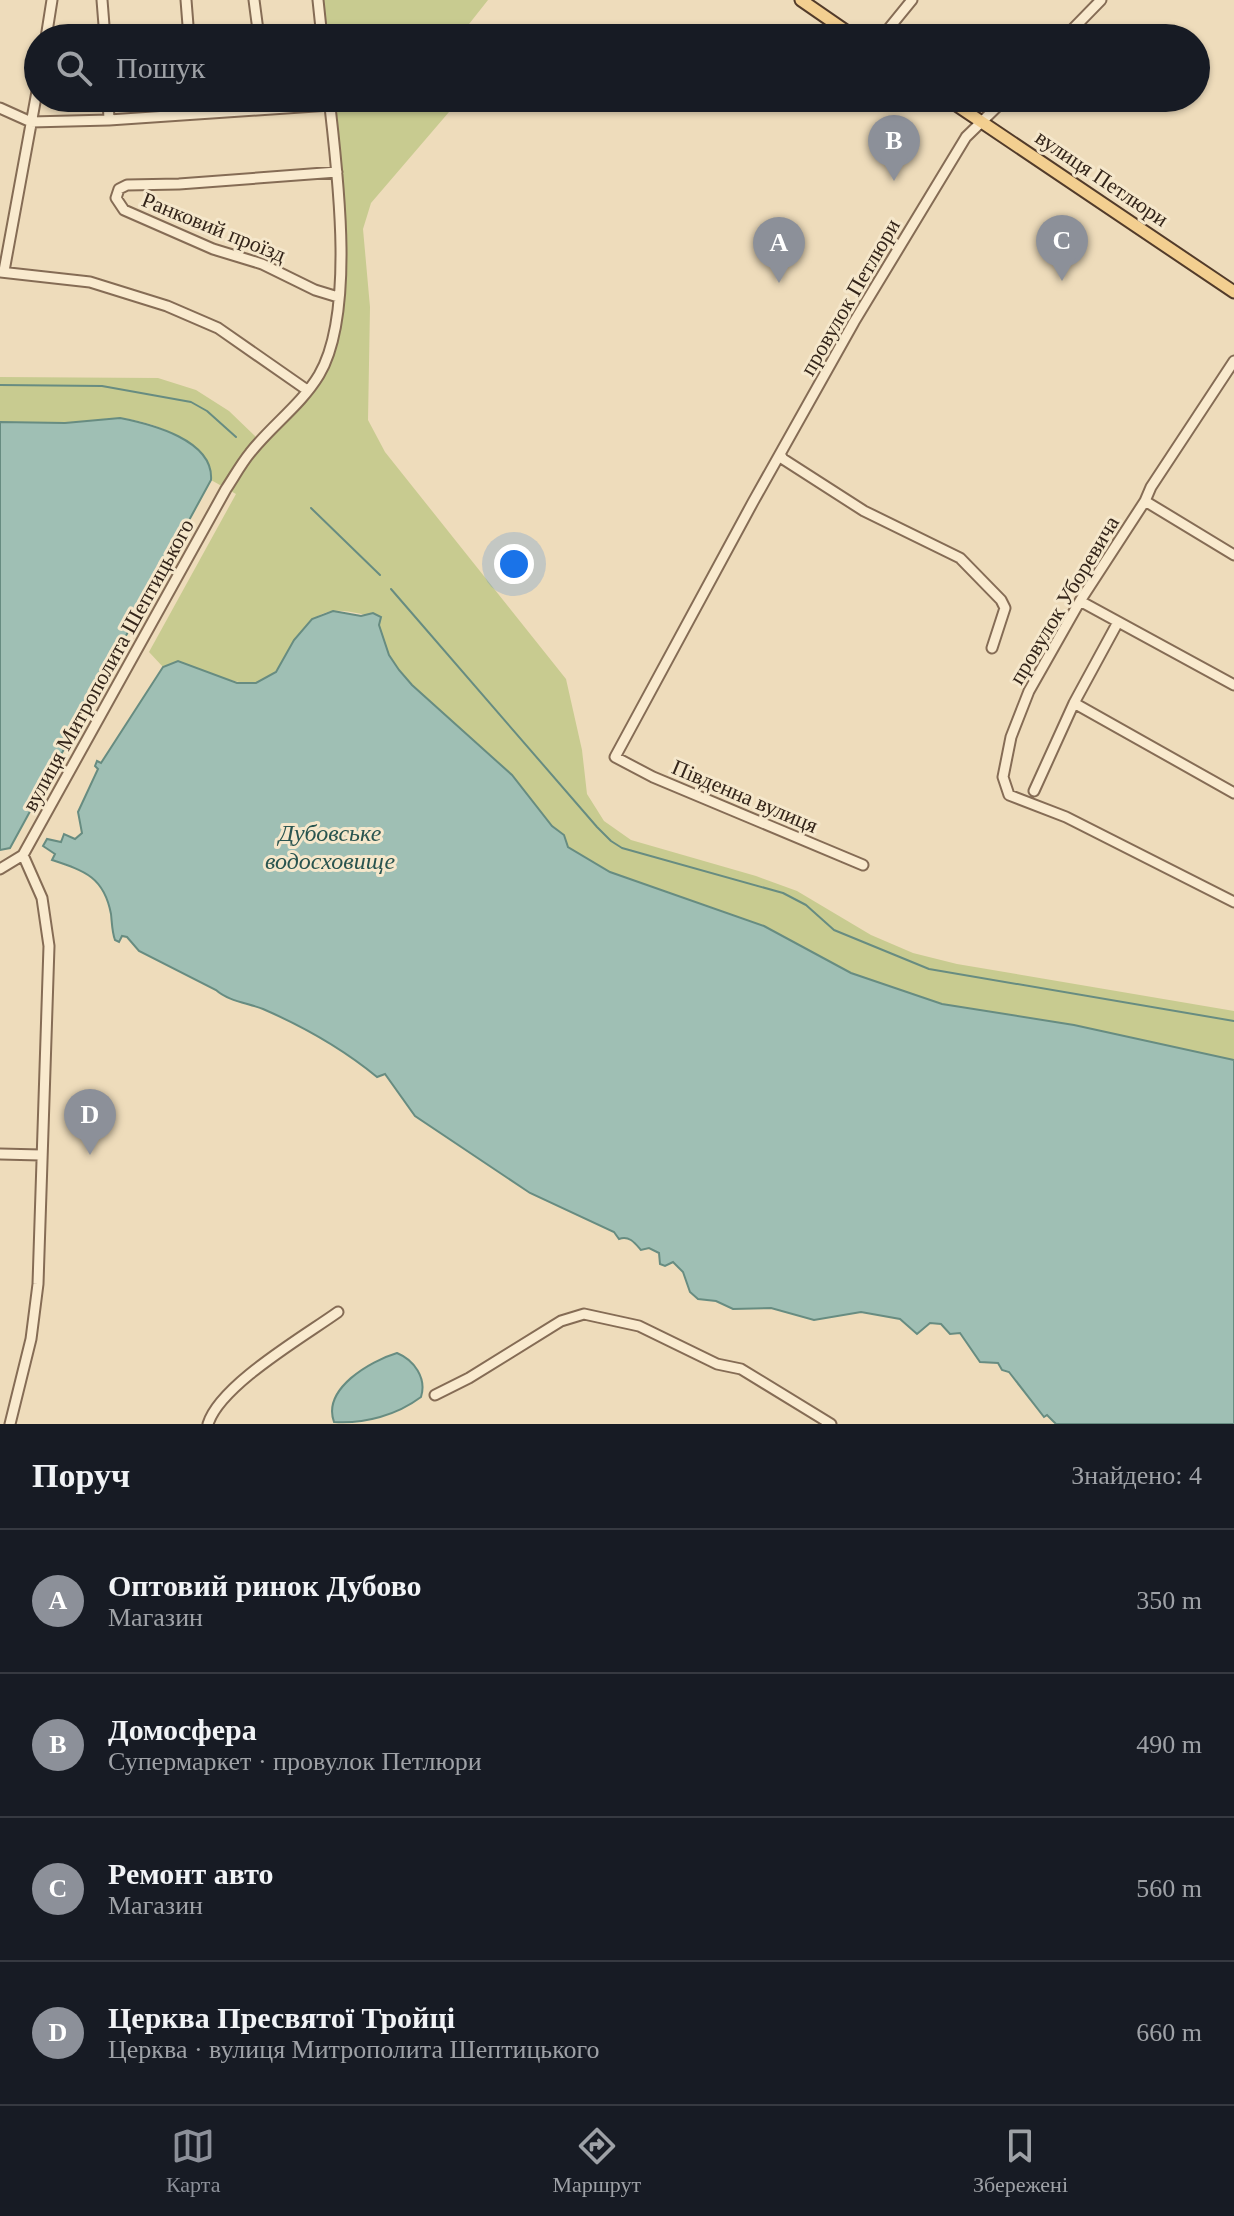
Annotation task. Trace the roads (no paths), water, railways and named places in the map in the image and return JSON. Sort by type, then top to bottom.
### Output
[{"type":"main road","points":[[801,0],[836,24]]},
{"type":"main road","name":"вулиця Петлюри","points":[[967,112],[1234,292]]},
{"type":"street","points":[[48,24],[52,0]]},
{"type":"street","points":[[102,0],[104,24]]},
{"type":"street","points":[[186,0],[188,24]]},
{"type":"street","points":[[254,0],[257,24]]},
{"type":"street","points":[[318,0],[321,24]]},
{"type":"street","points":[[892,24],[912,0]]},
{"type":"street","points":[[1078,24],[1101,0]]},
{"type":"street","points":[[0,108],[31,122],[224,112]]},
{"type":"street","points":[[33,112],[2,272],[90,282],[167,306],[218,328],[307,390]]},
{"type":"street","points":[[109,112],[109,120]]},
{"type":"street","name":"вулиця Митрополита Шептицького","points":[[23,855],[226,489],[251,452],[290,413],[318,376],[329,354],[336,330],[340,282],[337,172],[330,112]]},
{"type":"street","name":"провулок Петлюри","points":[[615,757],[860,312],[966,137],[992,112]]},
{"type":"street","name":"Ранковий проїзд","points":[[337,172],[127,185],[119,189],[116,198],[124,210],[200,244],[262,264],[315,290],[338,297]]},
{"type":"street","points":[[1234,361],[1151,487],[1145,501],[1234,555]]},
{"type":"street","points":[[780,454],[783,459],[864,511],[960,558],[1005,608],[992,648]]},
{"type":"street","name":"провулок Уборевича","points":[[1145,501],[1080,601],[1029,691],[1011,737],[1003,777],[1009,795],[1066,817],[1234,902]]},
{"type":"street","points":[[1080,601],[1234,685]]},
{"type":"street","points":[[1034,791],[1074,703],[1118,622]]},
{"type":"street","points":[[1074,703],[1234,793]]},
{"type":"street","name":"Південна вулиця","points":[[615,757],[653,777],[863,865]]},
{"type":"street","points":[[0,869],[23,855],[40,891],[48,925],[38,1284],[31,1339],[10,1424]]},
{"type":"street","points":[[0,1154],[41,1155]]},
{"type":"street","points":[[208,1424],[211,1414],[244,1379],[338,1312]]},
{"type":"street","points":[[435,1395],[469,1378],[561,1321],[584,1314],[639,1326],[717,1364],[741,1369],[831,1424]]},
{"type":"water","points":[[120,418],[163,430],[192,444],[209,466],[211,480],[10,848],[0,850],[0,422],[65,423]]},
{"type":"water","name":"Дубовське водосховище","points":[[333,611],[361,616],[373,613],[381,617],[379,625],[389,655],[412,685],[512,775],[552,826],[564,835],[568,847],[610,872],[764,926],[851,973],[942,1004],[1074,1025],[1234,1060],[1234,1424],[1056,1424],[1047,1415],[1044,1417],[1009,1372],[1002,1370],[998,1363],[980,1362],[960,1333],[950,1334],[941,1324],[930,1323],[917,1334],[900,1319],[861,1312],[814,1320],[771,1308],[733,1309],[716,1301],[698,1299],[690,1292],[683,1272],[673,1262],[665,1266],[660,1264],[659,1253],[649,1248],[641,1250],[629,1239],[619,1239],[614,1232],[530,1193],[415,1116],[385,1074],[377,1077],[307,1031],[263,1009],[226,997],[139,951],[127,937],[122,936],[119,942],[115,940],[108,902],[98,884],[83,872],[52,860],[55,854],[43,846],[47,839],[61,842],[64,834],[75,839],[82,833],[78,812],[98,769],[95,766],[97,761],[101,763],[163,667],[178,661],[237,683],[256,683],[276,672],[294,640],[312,619]]},
{"type":"water","points":[[397,1353],[418,1370],[422,1383],[421,1397],[402,1409],[380,1417],[334,1422],[332,1410],[335,1398],[351,1378]]},
{"type":"waterway","points":[[0,385],[102,386],[191,402],[207,411],[236,437]]},
{"type":"waterway","points":[[311,508],[380,575]]},
{"type":"waterway","points":[[391,589],[597,827],[622,848],[783,893],[806,905],[834,930],[929,969],[1234,1021]]},
{"type":"place","name":"Домосфера","points":[[894,181]]},
{"type":"place","name":"Ремонт авто","points":[[1062,281]]},
{"type":"place","name":"Оптовий ринок Дубово","points":[[779,283]]},
{"type":"place","name":"Церква Пресвятої Тройці","points":[[90,1155]]}]
